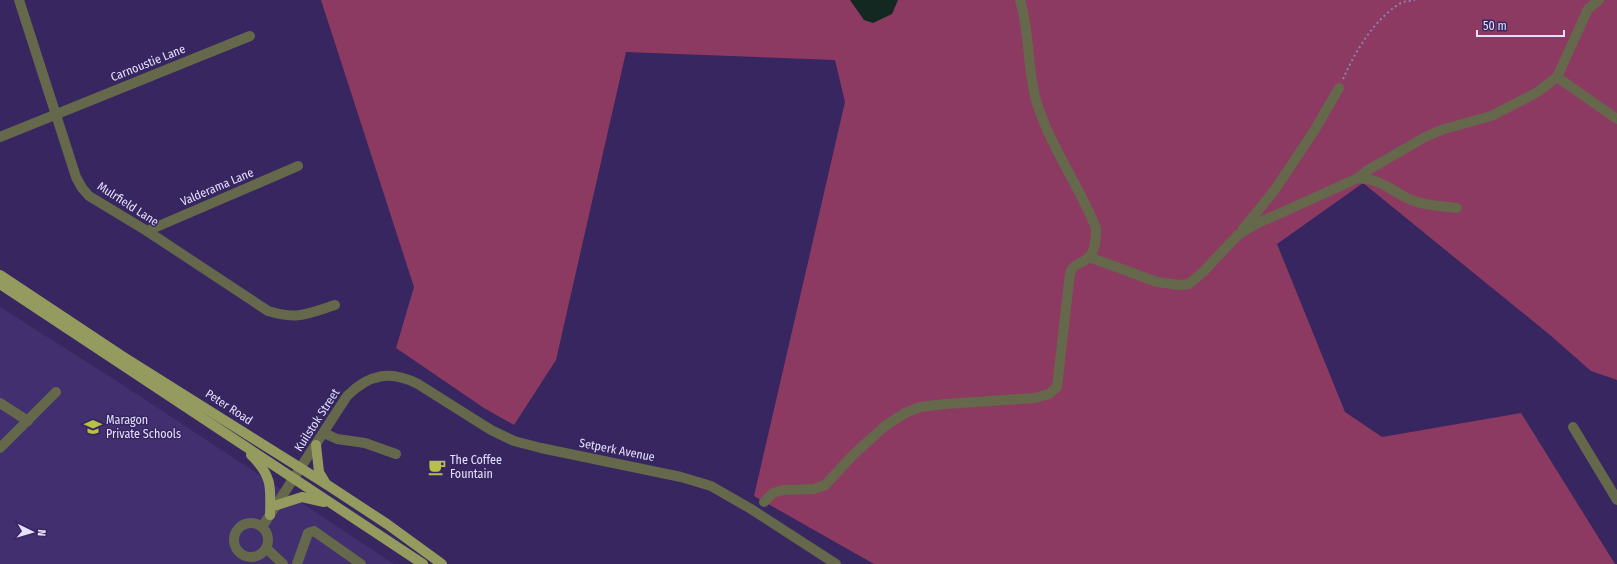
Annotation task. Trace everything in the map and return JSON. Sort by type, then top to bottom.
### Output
[{"type":"main road","name":"Peter Road","points":[[0,275],[122,356],[210,409],[298,473],[332,504],[423,564]]},
{"type":"main road","name":"Peter Road","points":[[0,284],[240,444],[298,473],[326,484],[387,524],[442,564]]},
{"type":"main road","points":[[240,444],[262,466],[268,477],[271,491],[270,515]]},
{"type":"main road","points":[[316,445],[320,472],[326,484]]},
{"type":"main road","points":[[277,505],[302,497],[332,504]]},
{"type":"street","name":"Mulrfield Lane","points":[[19,0],[76,178],[82,188],[94,199],[147,231],[268,312],[289,317],[298,317],[335,305]]},
{"type":"street","points":[[764,502],[773,493],[783,490],[814,489],[825,485],[854,454],[885,426],[905,413],[920,407],[945,404],[1020,400],[1049,394],[1057,387],[1070,273],[1074,265],[1089,257],[1095,244],[1096,228],[1037,101],[1031,76],[1025,18],[1020,0]]},
{"type":"street","points":[[1238,235],[1256,224],[1358,178],[1368,170],[1425,137],[1444,129],[1491,116],[1536,93],[1557,77],[1588,9],[1599,0]]},
{"type":"street","name":"Carnoustie Lane","points":[[0,137],[250,36]]},
{"type":"street","points":[[1557,77],[1617,119]]},
{"type":"street","points":[[1089,257],[1157,282],[1179,285],[1189,284],[1203,272],[1238,235],[1278,185],[1314,131],[1339,88]]},
{"type":"street","name":"Valderama Lane","points":[[147,231],[298,166]]},
{"type":"street","points":[[1358,178],[1369,179],[1382,183],[1409,199],[1423,203],[1458,208]]},
{"type":"street","name":"Kuilstok Street","points":[[262,527],[348,396],[357,386],[368,380],[387,375]]},
{"type":"street","name":"Setperk Avenue","points":[[387,375],[406,378],[418,384],[491,430],[526,445],[681,477],[711,486],[836,564]]},
{"type":"street","points":[[0,448],[56,392]]},
{"type":"street","points":[[0,403],[28,421]]},
{"type":"street","points":[[1573,427],[1617,500]]},
{"type":"street","points":[[324,433],[337,439],[364,443],[396,454]]},
{"type":"street","points":[[247,524],[258,524],[262,527],[268,537],[266,548],[249,560],[235,546],[235,535],[238,530],[247,524]]},
{"type":"street","points":[[297,564],[308,534],[311,531],[314,531],[361,564]]},
{"type":"street","points":[[266,548],[283,564]]},
{"type":"path","points":[[1339,88],[1348,68],[1370,32],[1383,18],[1401,3],[1414,0]]},
{"type":"shaded area","points":[[321,0],[1617,0],[1617,380],[1591,371],[1550,335],[1363,183],[1277,244],[1345,412],[1382,437],[1521,413],[1615,564],[874,564],[754,496],[845,102],[835,60],[626,52],[556,360],[514,425],[484,408],[396,348],[414,287]]},
{"type":"shaded area","points":[[850,0],[898,0],[892,14],[873,23],[864,20]]},
{"type":"shaded area","name":"Maragon Private Schools","points":[[0,307],[117,381],[394,564],[0,564]]},
{"type":"place","name":"Maragon Private Schools","points":[[93,427]]},
{"type":"place","name":"The Coffee Fountain","points":[[437,467]]}]
